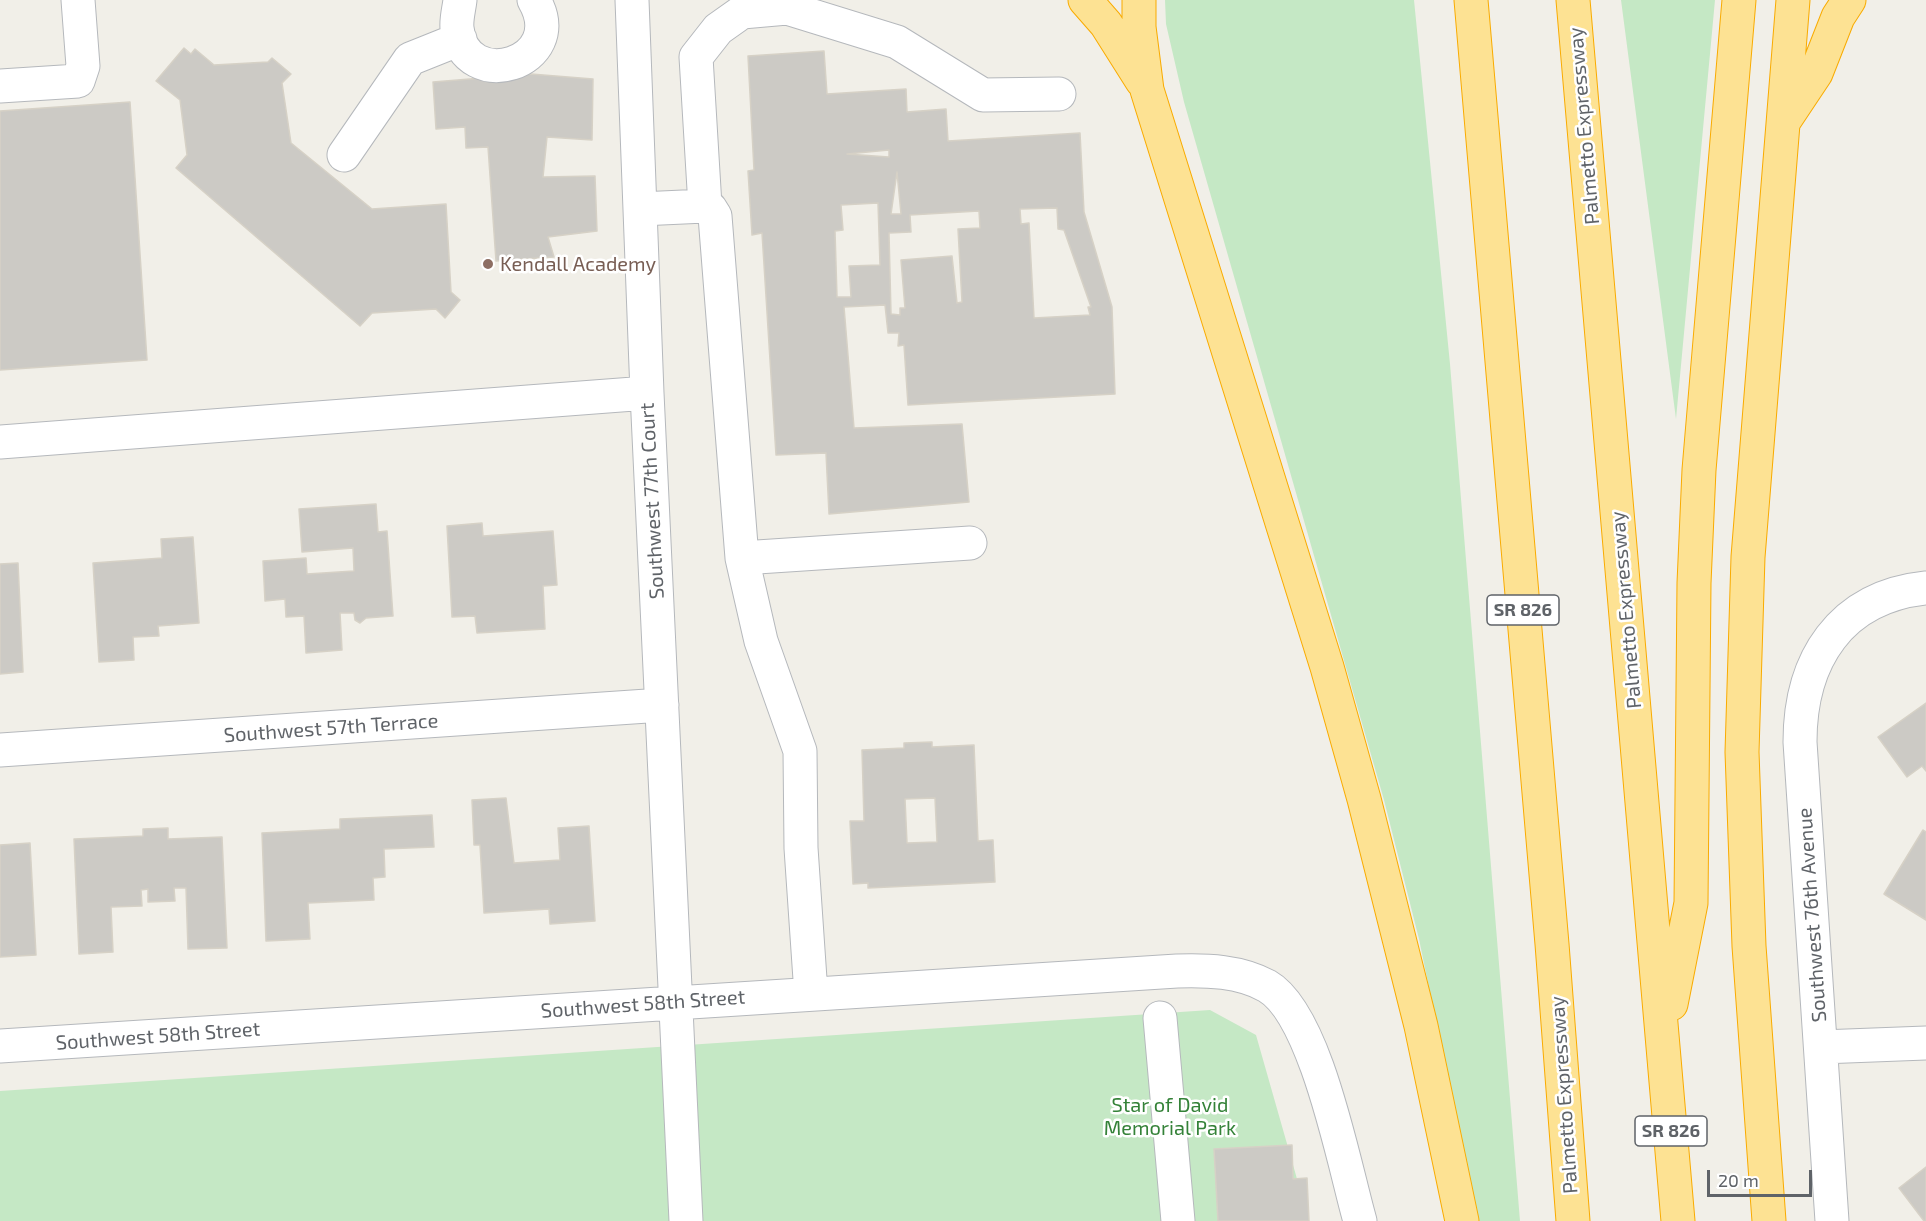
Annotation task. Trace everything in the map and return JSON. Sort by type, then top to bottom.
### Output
[{"type":"highway","points":[[1085,0],[1106,24],[1148,90]]},
{"type":"highway","points":[[1139,0],[1139,27],[1148,90],[1327,667],[1364,799],[1421,1026],[1462,1221]]},
{"type":"highway","name":"Palmetto Expressway","points":[[1471,0],[1552,944],[1573,1221]]},
{"type":"highway","name":"Palmetto Expressway","points":[[1573,0],[1678,1221]]},
{"type":"highway","points":[[1664,1041],[1691,903],[1694,584],[1699,470],[1739,0]]},
{"type":"highway","points":[[1769,1221],[1748,935],[1742,752],[1748,556],[1793,0]]},
{"type":"highway","points":[[1783,122],[1816,73],[1830,35],[1849,0]]},
{"type":"street","points":[[0,86],[78,81],[83,66],[78,0]]},
{"type":"street","points":[[460,0],[457,26],[460,39],[466,51],[489,65],[515,64],[527,57],[536,45],[541,32],[541,17],[534,0]]},
{"type":"street","name":"Southwest 77th Court","points":[[632,0],[647,393],[686,1221]]},
{"type":"street","points":[[705,206],[696,57],[718,29],[742,12],[787,9],[897,42],[982,95],[1059,94]]},
{"type":"street","points":[[344,155],[410,59],[460,39]]},
{"type":"street","points":[[640,209],[705,206],[710,208],[715,216],[718,229],[742,558],[761,641],[800,751],[801,848],[811,994]]},
{"type":"street","points":[[0,442],[647,393]]},
{"type":"street","points":[[742,558],[970,543]]},
{"type":"street","name":"Southwest 76th Avenue","points":[[1832,1221],[1800,724],[1806,691],[1814,670],[1827,643],[1844,620],[1881,599],[1926,588]]},
{"type":"street","name":"Southwest 57th Terrace","points":[[0,750],[662,705]]},
{"type":"street","name":"Southwest 58th Street","points":[[0,1046],[1199,970],[1245,977],[1267,986],[1281,997],[1302,1029],[1318,1069],[1360,1221]]},
{"type":"street","points":[[1160,1018],[1178,1221]]},
{"type":"street","points":[[1821,1047],[1926,1043]]},
{"type":"green space","points":[[1165,0],[1414,0],[1450,364],[1520,1221],[1477,1221],[1419,939],[1384,800],[1184,102],[1166,24]]},
{"type":"green space","points":[[1621,0],[1715,0],[1676,419]]},
{"type":"green space","name":"Star of David Memorial Park","points":[[1210,1010],[1256,1035],[1309,1221],[0,1221],[0,1091]]},
{"type":"building","points":[[184,48],[191,54],[195,49],[214,65],[268,62],[272,58],[291,74],[282,83],[291,143],[372,209],[446,204],[451,292],[460,300],[445,318],[436,309],[372,313],[360,326],[176,168],[187,155],[180,100],[156,81]]},
{"type":"building","points":[[824,51],[827,94],[906,89],[907,112],[946,109],[948,141],[1080,133],[1084,212],[1112,307],[1115,394],[908,405],[904,345],[898,346],[899,333],[888,333],[885,305],[844,307],[854,428],[962,424],[969,502],[829,514],[826,453],[776,455],[762,233],[752,235],[748,171],[754,170],[748,56]],"holes":[[[889,150],[889,157],[847,154]],[[897,172],[901,214],[891,214]],[[878,203],[880,265],[849,266],[851,297],[837,297],[835,231],[843,230],[841,205]],[[1057,208],[1058,229],[1064,230],[1091,307],[1088,307],[1090,315],[1034,318],[1029,223],[1021,224],[1020,209]],[[979,211],[980,228],[958,229],[962,302],[957,303],[952,256],[901,260],[905,308],[900,308],[900,315],[891,314],[889,233],[911,232],[910,215]]]},
{"type":"building","points":[[531,74],[593,79],[592,140],[547,137],[543,177],[595,176],[597,231],[548,237],[554,257],[496,261],[488,147],[466,148],[465,127],[436,129],[433,82]]},
{"type":"building","points":[[130,102],[147,360],[0,370],[0,111]]},
{"type":"building","points":[[376,504],[378,532],[387,531],[393,616],[366,618],[360,623],[355,620],[354,613],[340,613],[342,650],[306,653],[304,616],[286,617],[285,599],[265,601],[263,561],[306,558],[307,574],[354,571],[353,548],[302,552],[299,509]]},
{"type":"building","points":[[482,523],[483,536],[553,531],[557,585],[543,586],[545,629],[477,633],[475,616],[452,617],[447,526]]},
{"type":"building","points":[[193,537],[199,623],[158,626],[159,636],[133,637],[134,660],[99,662],[93,563],[162,558],[161,539]]},
{"type":"building","points":[[18,563],[23,672],[0,674],[0,564]]},
{"type":"building","points":[[1926,703],[1926,771],[1922,766],[1907,777],[1878,737]]},
{"type":"building","points":[[932,742],[932,747],[974,745],[978,841],[993,840],[995,882],[868,888],[868,883],[853,884],[850,821],[864,821],[862,750],[904,748],[904,743]],"holes":[[[935,798],[937,842],[907,843],[905,799]]]},
{"type":"building","points":[[506,798],[514,863],[560,860],[558,828],[589,826],[595,921],[550,924],[549,909],[484,913],[480,845],[474,845],[472,800]]},
{"type":"building","points":[[432,815],[434,847],[384,849],[385,877],[373,878],[374,900],[308,903],[310,939],[266,941],[262,833],[340,829],[340,819]]},
{"type":"building","points":[[168,828],[168,839],[222,837],[227,948],[188,949],[186,888],[174,888],[175,901],[148,902],[148,889],[141,890],[142,906],[111,907],[113,952],[79,954],[74,839],[143,836],[143,829]]},
{"type":"building","points":[[1923,830],[1926,832],[1926,920],[1884,894]]},
{"type":"building","points":[[30,843],[36,955],[0,957],[0,845]]},
{"type":"building","points":[[1292,1145],[1293,1179],[1307,1178],[1309,1221],[1218,1221],[1214,1149]]},
{"type":"building","points":[[1926,1167],[1926,1221],[1924,1221],[1899,1188]]},
{"type":"place","name":"Kendall Academy","points":[[488,264]]}]
